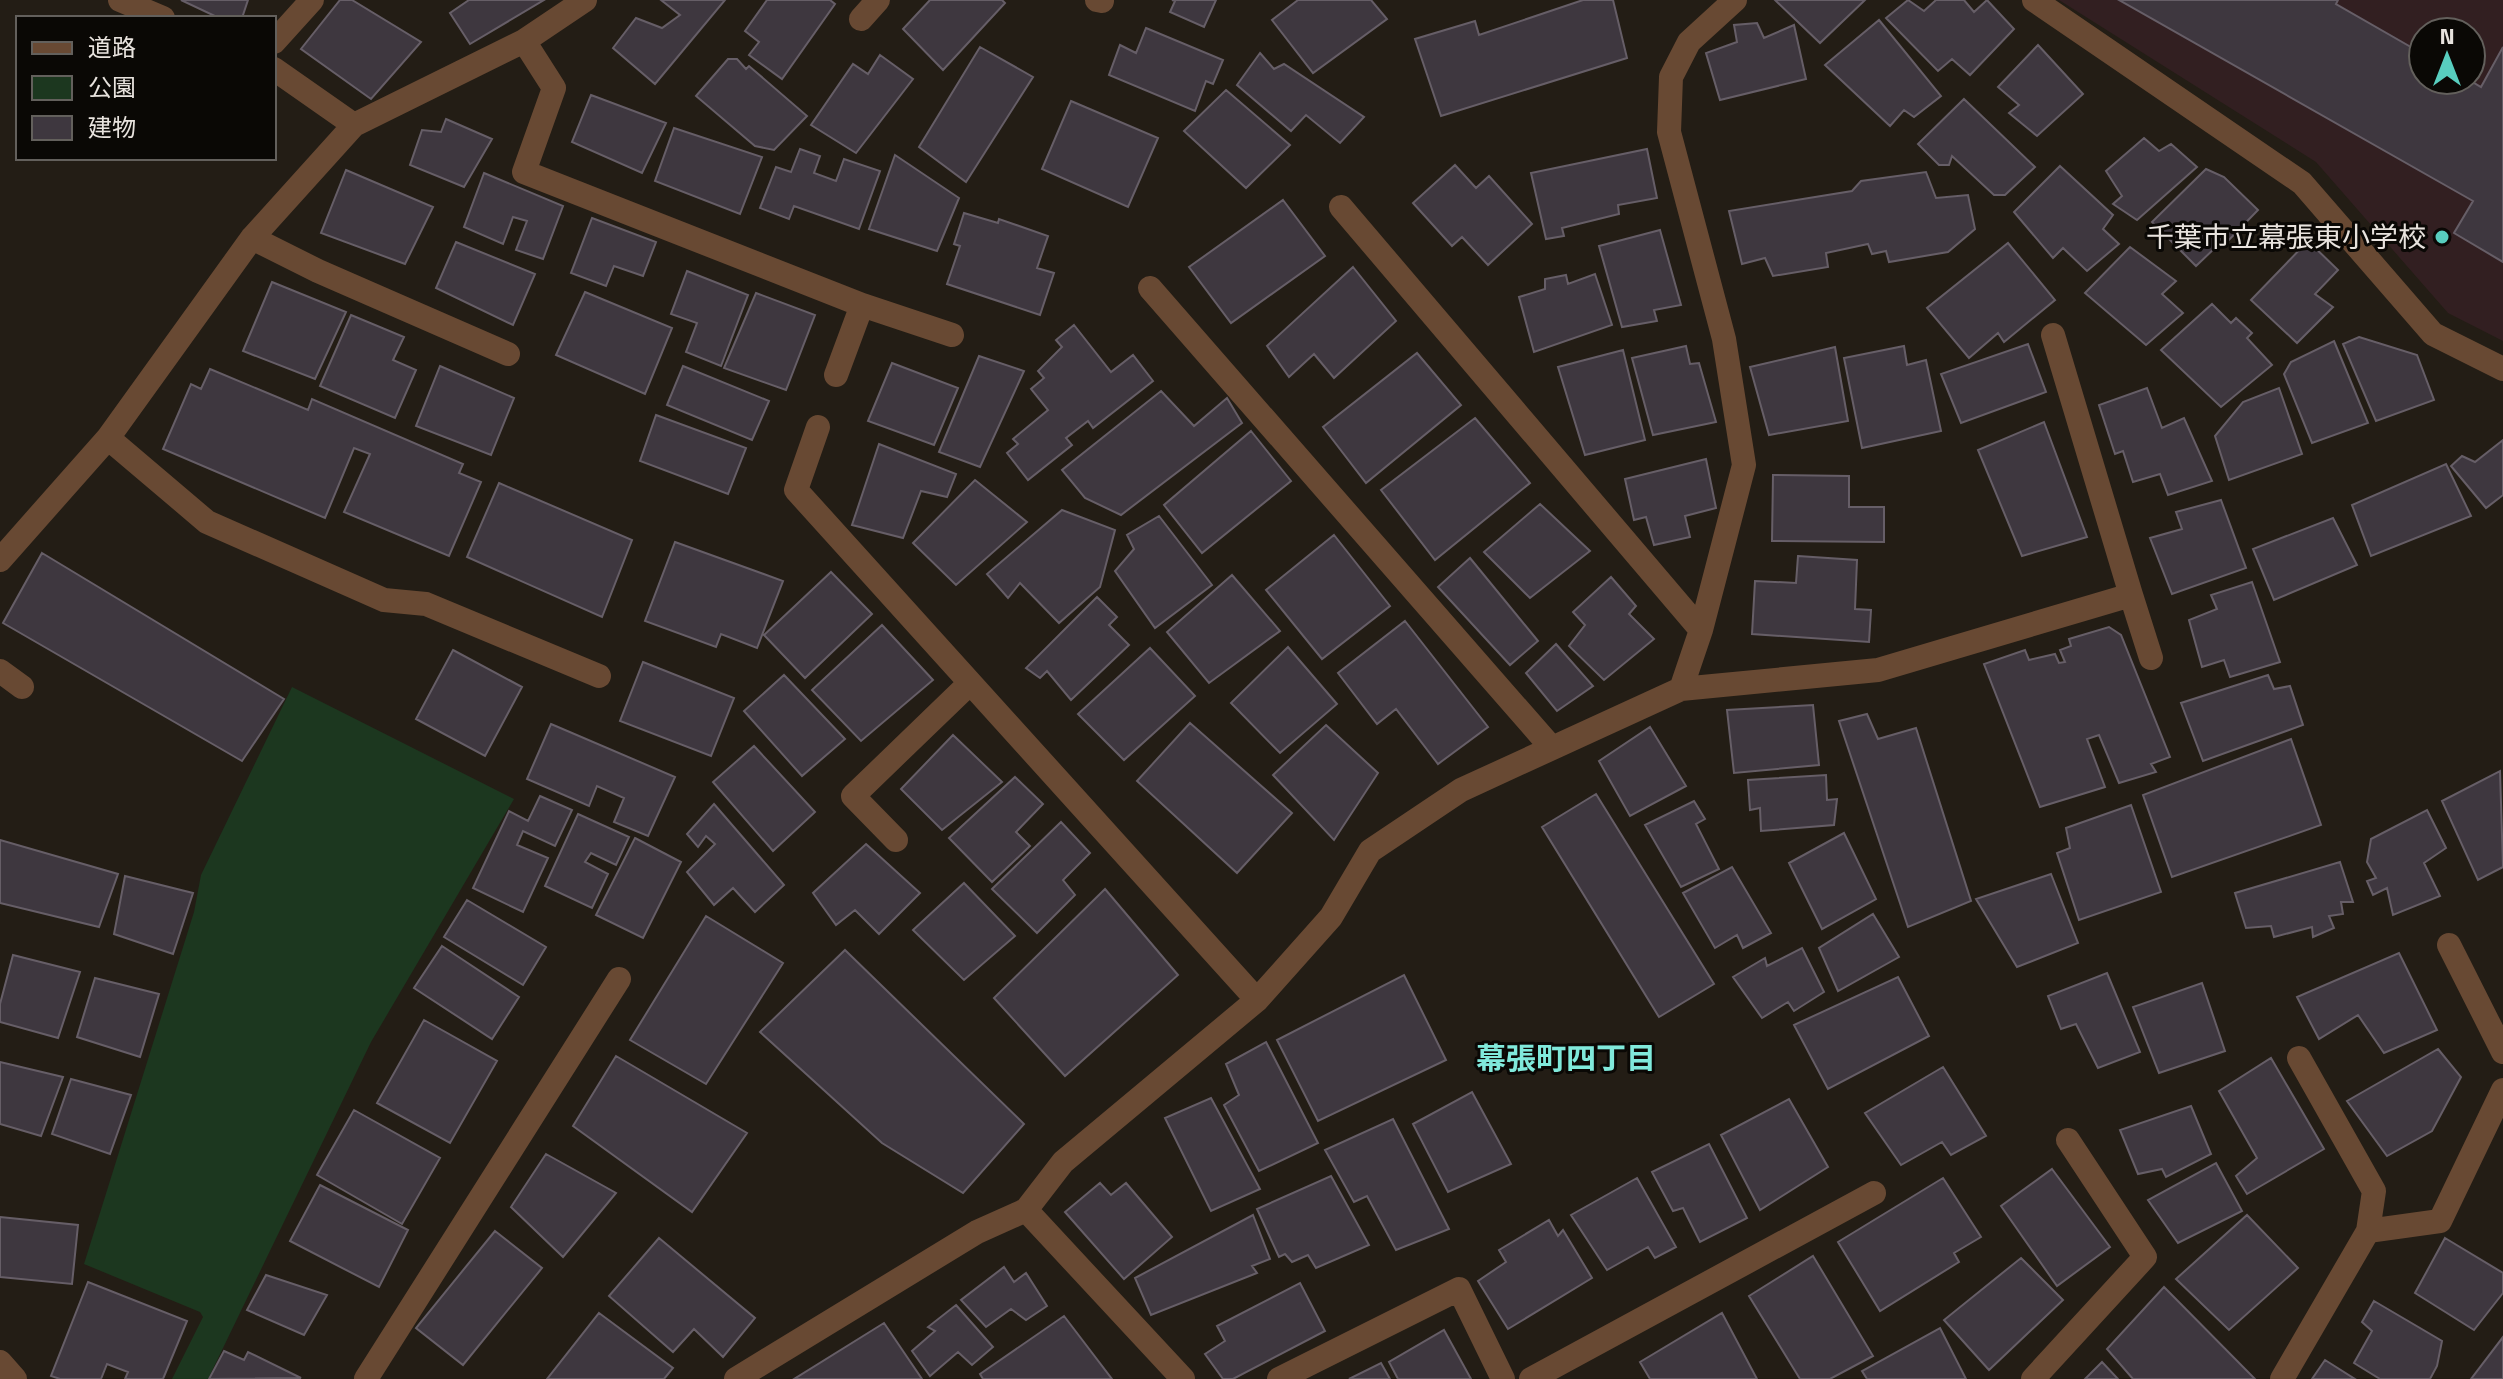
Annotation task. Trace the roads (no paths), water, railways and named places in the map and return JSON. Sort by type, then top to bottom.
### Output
[{"type":"street","points":[[120,0],[158,16]]},
{"type":"street","points":[[276,40],[312,0]]},
{"type":"street","points":[[0,560],[108,438],[252,238],[354,125],[524,41],[585,0]]},
{"type":"street","points":[[861,19],[878,0]]},
{"type":"street","points":[[1681,689],[1701,630],[1744,465],[1724,339],[1669,132],[1671,77],[1689,42],[1735,0]]},
{"type":"street","points":[[2034,0],[2302,183],[2433,334],[2503,369]]},
{"type":"street","points":[[524,41],[554,88],[524,172],[862,305],[952,335]]},
{"type":"street","points":[[276,70],[354,125]]},
{"type":"street","points":[[1341,207],[1701,630]]},
{"type":"street","points":[[252,238],[318,271],[508,354]]},
{"type":"street","points":[[1150,288],[1551,747]]},
{"type":"street","points":[[836,375],[862,305]]},
{"type":"street","points":[[2053,335],[2151,658]]},
{"type":"street","points":[[818,427],[796,490],[1257,1000]]},
{"type":"street","points":[[108,438],[207,522],[384,600],[426,604],[599,676]]},
{"type":"street","points":[[737,1379],[977,1232],[1026,1210],[1063,1162],[1257,1000],[1331,917],[1370,851],[1461,790],[1681,689],[1878,670],[2131,595]]},
{"type":"street","points":[[0,671],[22,687]]},
{"type":"street","points":[[896,840],[853,796],[969,684]]},
{"type":"street","points":[[2449,945],[2503,1052]]},
{"type":"street","points":[[366,1379],[619,979]]},
{"type":"street","points":[[2282,1379],[2368,1231],[2374,1191],[2299,1058]]},
{"type":"street","points":[[2368,1231],[2440,1221],[2503,1090]]},
{"type":"street","points":[[2033,1379],[2145,1257],[2068,1140]]},
{"type":"street","points":[[1531,1379],[1874,1193]]},
{"type":"street","points":[[1026,1210],[1183,1379]]},
{"type":"street","points":[[1279,1379],[1459,1289],[1503,1379]]},
{"type":"street","points":[[0,1362],[15,1379]]},
{"type":"place","name":"千葉市立幕張東小学校","points":[[2442,237]]},
{"type":"district","name":"幕張町四丁目","points":[[1566,1059]]}]
